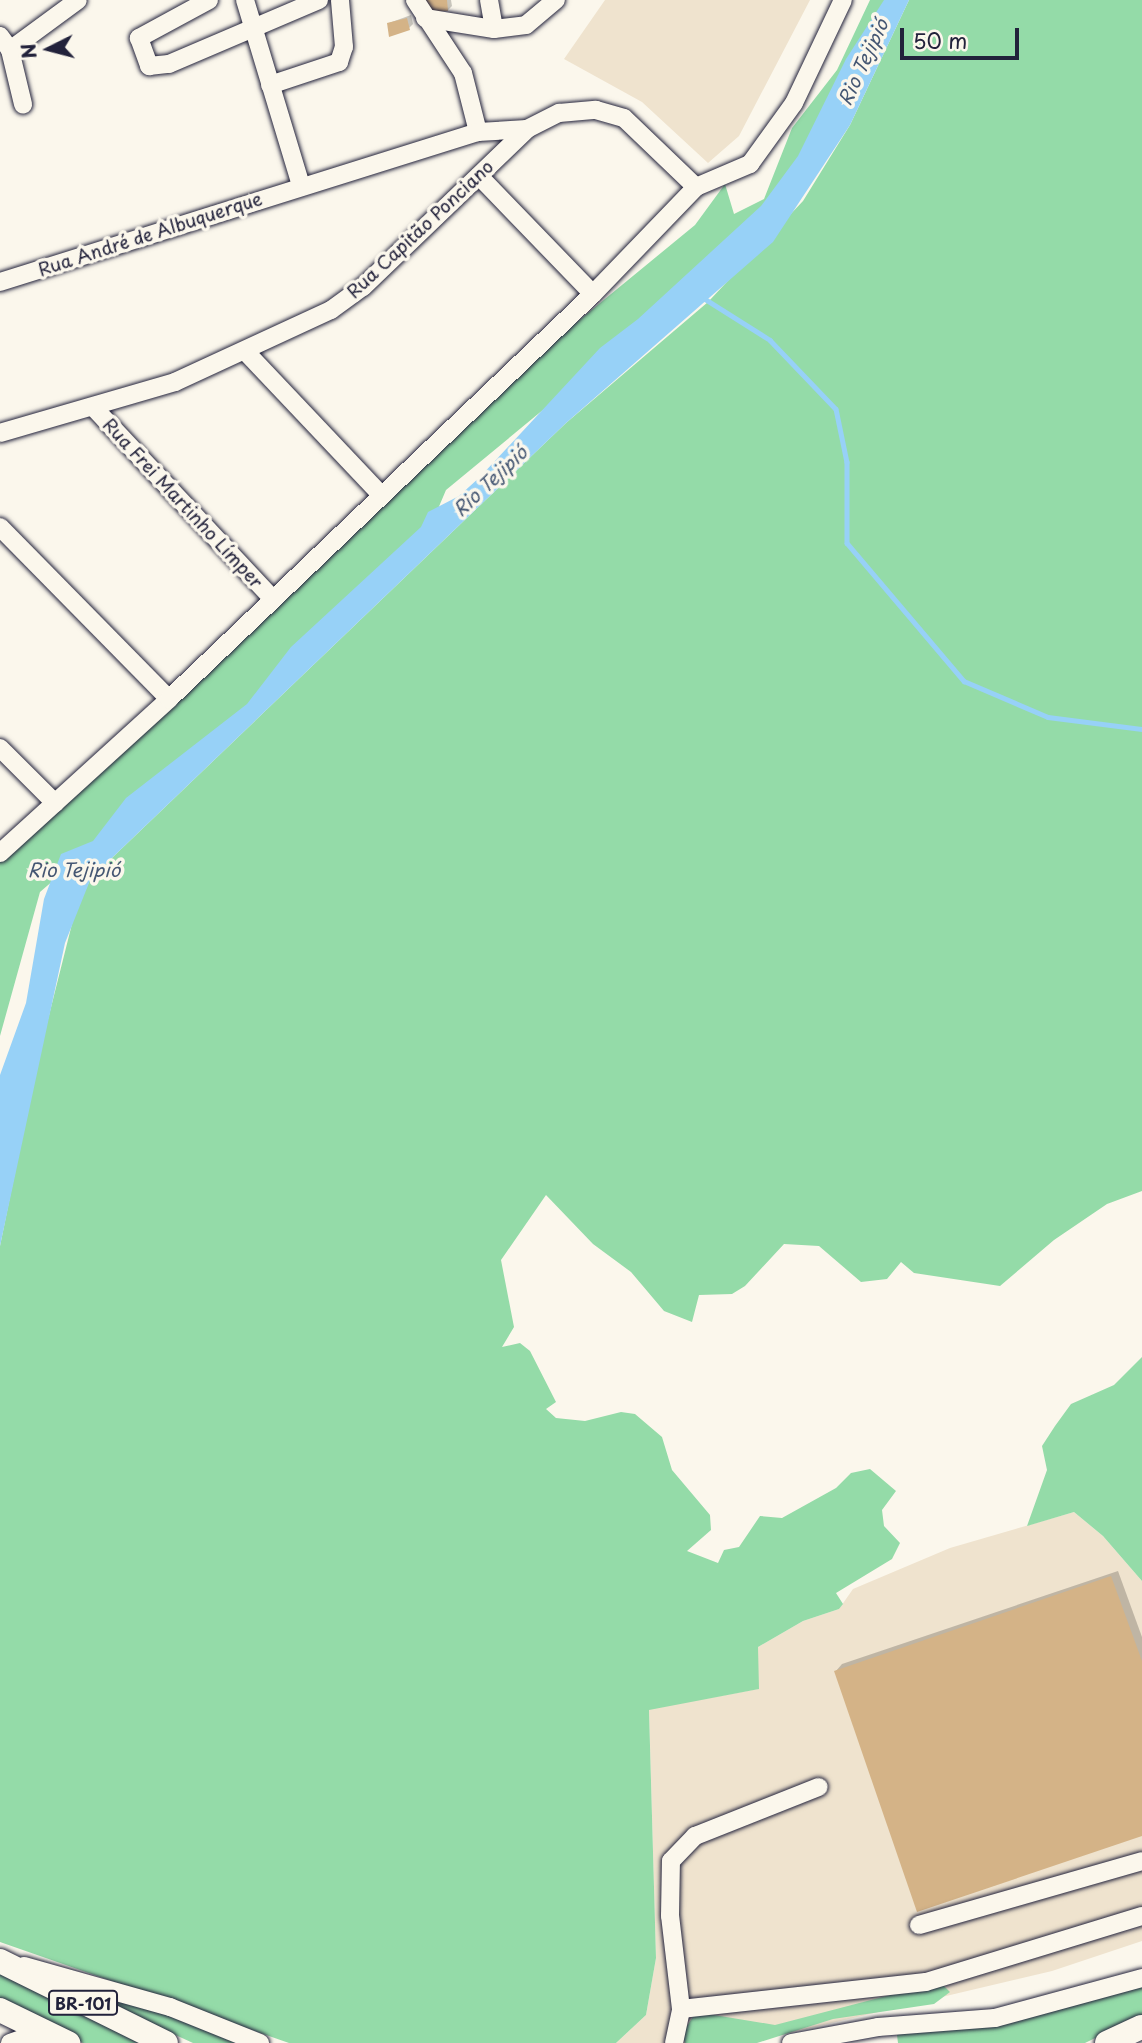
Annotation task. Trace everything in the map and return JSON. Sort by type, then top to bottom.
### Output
[{"type":"highway","name":"BR-101","points":[[1,1961],[166,2043]]},
{"type":"highway","name":"BR-101","points":[[0,2010],[68,2043]]},
{"type":"highway","points":[[1107,2043],[1142,2027]]},
{"type":"street","points":[[23,104],[5,43],[78,0]]},
{"type":"street","points":[[209,0],[139,38],[149,66],[169,64],[319,0]]},
{"type":"street","points":[[245,0],[300,185]]},
{"type":"street","points":[[270,85],[339,62],[344,47],[340,0]]},
{"type":"street","name":"Rua Capitão Ponciano","points":[[415,0],[463,73],[478,132]]},
{"type":"street","points":[[489,0],[494,29]]},
{"type":"street","points":[[425,18],[494,29],[526,25],[556,0]]},
{"type":"street","points":[[0,853],[169,699],[380,494],[593,294],[696,187],[750,164],[794,103],[843,0]]},
{"type":"street","name":"Rua Capitão Ponciano","points":[[0,433],[95,408],[175,382],[331,310],[363,287],[527,129],[566,111],[611,112],[624,118],[696,187]]},
{"type":"street","name":"Rua André de Albuquerque","points":[[0,282],[300,185],[478,132],[527,129]]},
{"type":"street","points":[[479,176],[593,294]]},
{"type":"street","points":[[245,351],[380,494]]},
{"type":"street","name":"Rua Frei Martinho Límper","points":[[95,408],[272,598]]},
{"type":"street","points":[[0,527],[169,699]]},
{"type":"street","points":[[0,748],[55,803]]},
{"type":"street","points":[[674,2043],[681,2009],[670,1916],[671,1861],[695,1836],[819,1787]]},
{"type":"street","points":[[919,1925],[1142,1861]]},
{"type":"street","points":[[681,2009],[926,1982],[1142,1916]]},
{"type":"street","points":[[1,1961],[120,1991],[260,2043]]},
{"type":"street","points":[[791,2043],[876,2035],[995,2018],[1142,1978]]},
{"type":"street","points":[[10,2043],[24,2038],[39,2043]]},
{"type":"shaded area","points":[[605,0],[810,0],[739,136],[708,163],[642,102],[564,59]]},
{"type":"shaded area","points":[[1074,1512],[1103,1536],[1142,1581],[1142,1941],[1052,1971],[747,2043],[616,2043],[646,2015],[656,1958],[649,1709],[758,1689],[758,1647],[803,1621],[839,1609],[853,1589],[950,1548]]},
{"type":"green space","points":[[870,0],[895,0],[825,142],[652,320],[446,490],[429,530],[229,729],[40,892],[0,1036],[0,862],[207,651],[566,331],[695,225],[725,184],[734,214],[764,199],[792,128],[837,70]]},
{"type":"green space","points":[[909,0],[1142,0],[1142,1191],[1107,1204],[1054,1240],[1000,1286],[914,1273],[901,1262],[887,1279],[861,1282],[819,1246],[784,1244],[745,1286],[732,1294],[699,1295],[692,1322],[664,1311],[631,1272],[593,1244],[546,1195],[501,1260],[514,1327],[502,1347],[520,1343],[530,1351],[556,1402],[546,1409],[556,1418],[585,1421],[621,1412],[635,1414],[662,1437],[672,1470],[710,1515],[711,1530],[687,1551],[718,1563],[724,1550],[739,1547],[760,1516],[782,1518],[836,1488],[851,1473],[870,1469],[896,1491],[882,1510],[884,1526],[900,1543],[892,1559],[836,1593],[843,1604],[839,1609],[803,1621],[758,1647],[759,1689],[649,1710],[656,1958],[646,2015],[616,2043],[289,2043],[0,1942],[0,1246],[38,1059],[75,912],[91,878],[566,423],[708,302],[803,201],[850,125]]},
{"type":"green space","points":[[1142,1357],[1142,1581],[1103,1536],[1074,1512],[1027,1526],[1047,1470],[1042,1446],[1055,1426],[1071,1404],[1114,1385]]},
{"type":"green space","points":[[0,1968],[151,2043],[83,2043],[0,2000]]},
{"type":"green space","points":[[1142,1974],[1142,2015],[1085,2043],[898,2043],[897,2035],[913,2024],[998,2012]]},
{"type":"green space","points":[[940,1982],[950,1992],[934,2004],[833,2019],[757,2043],[685,2043],[682,2034],[696,2012],[775,2025]]},
{"type":"green space","points":[[90,1996],[145,2006],[260,2043],[193,2043]]},
{"type":"water","name":"Rio Tejipió","points":[[884,0],[909,0],[850,125],[773,242],[566,423],[91,878],[65,943],[0,1246],[0,1075],[26,1003],[44,899],[61,854],[93,841],[126,798],[247,704],[291,647],[421,527],[428,512],[459,496],[480,477],[600,348],[638,319],[761,206],[798,156],[846,59]]},
{"type":"building","points":[[422,0],[447,0],[448,11],[425,12]]},
{"type":"building","points":[[407,18],[410,30],[389,37],[387,23]]},
{"type":"building","points":[[1111,1576],[1142,1661],[1142,1836],[917,1912],[834,1671]]},
{"type":"waterway","points":[[705,299],[770,340],[836,409],[847,462],[847,543],[964,681],[1048,717],[1142,729]]}]
